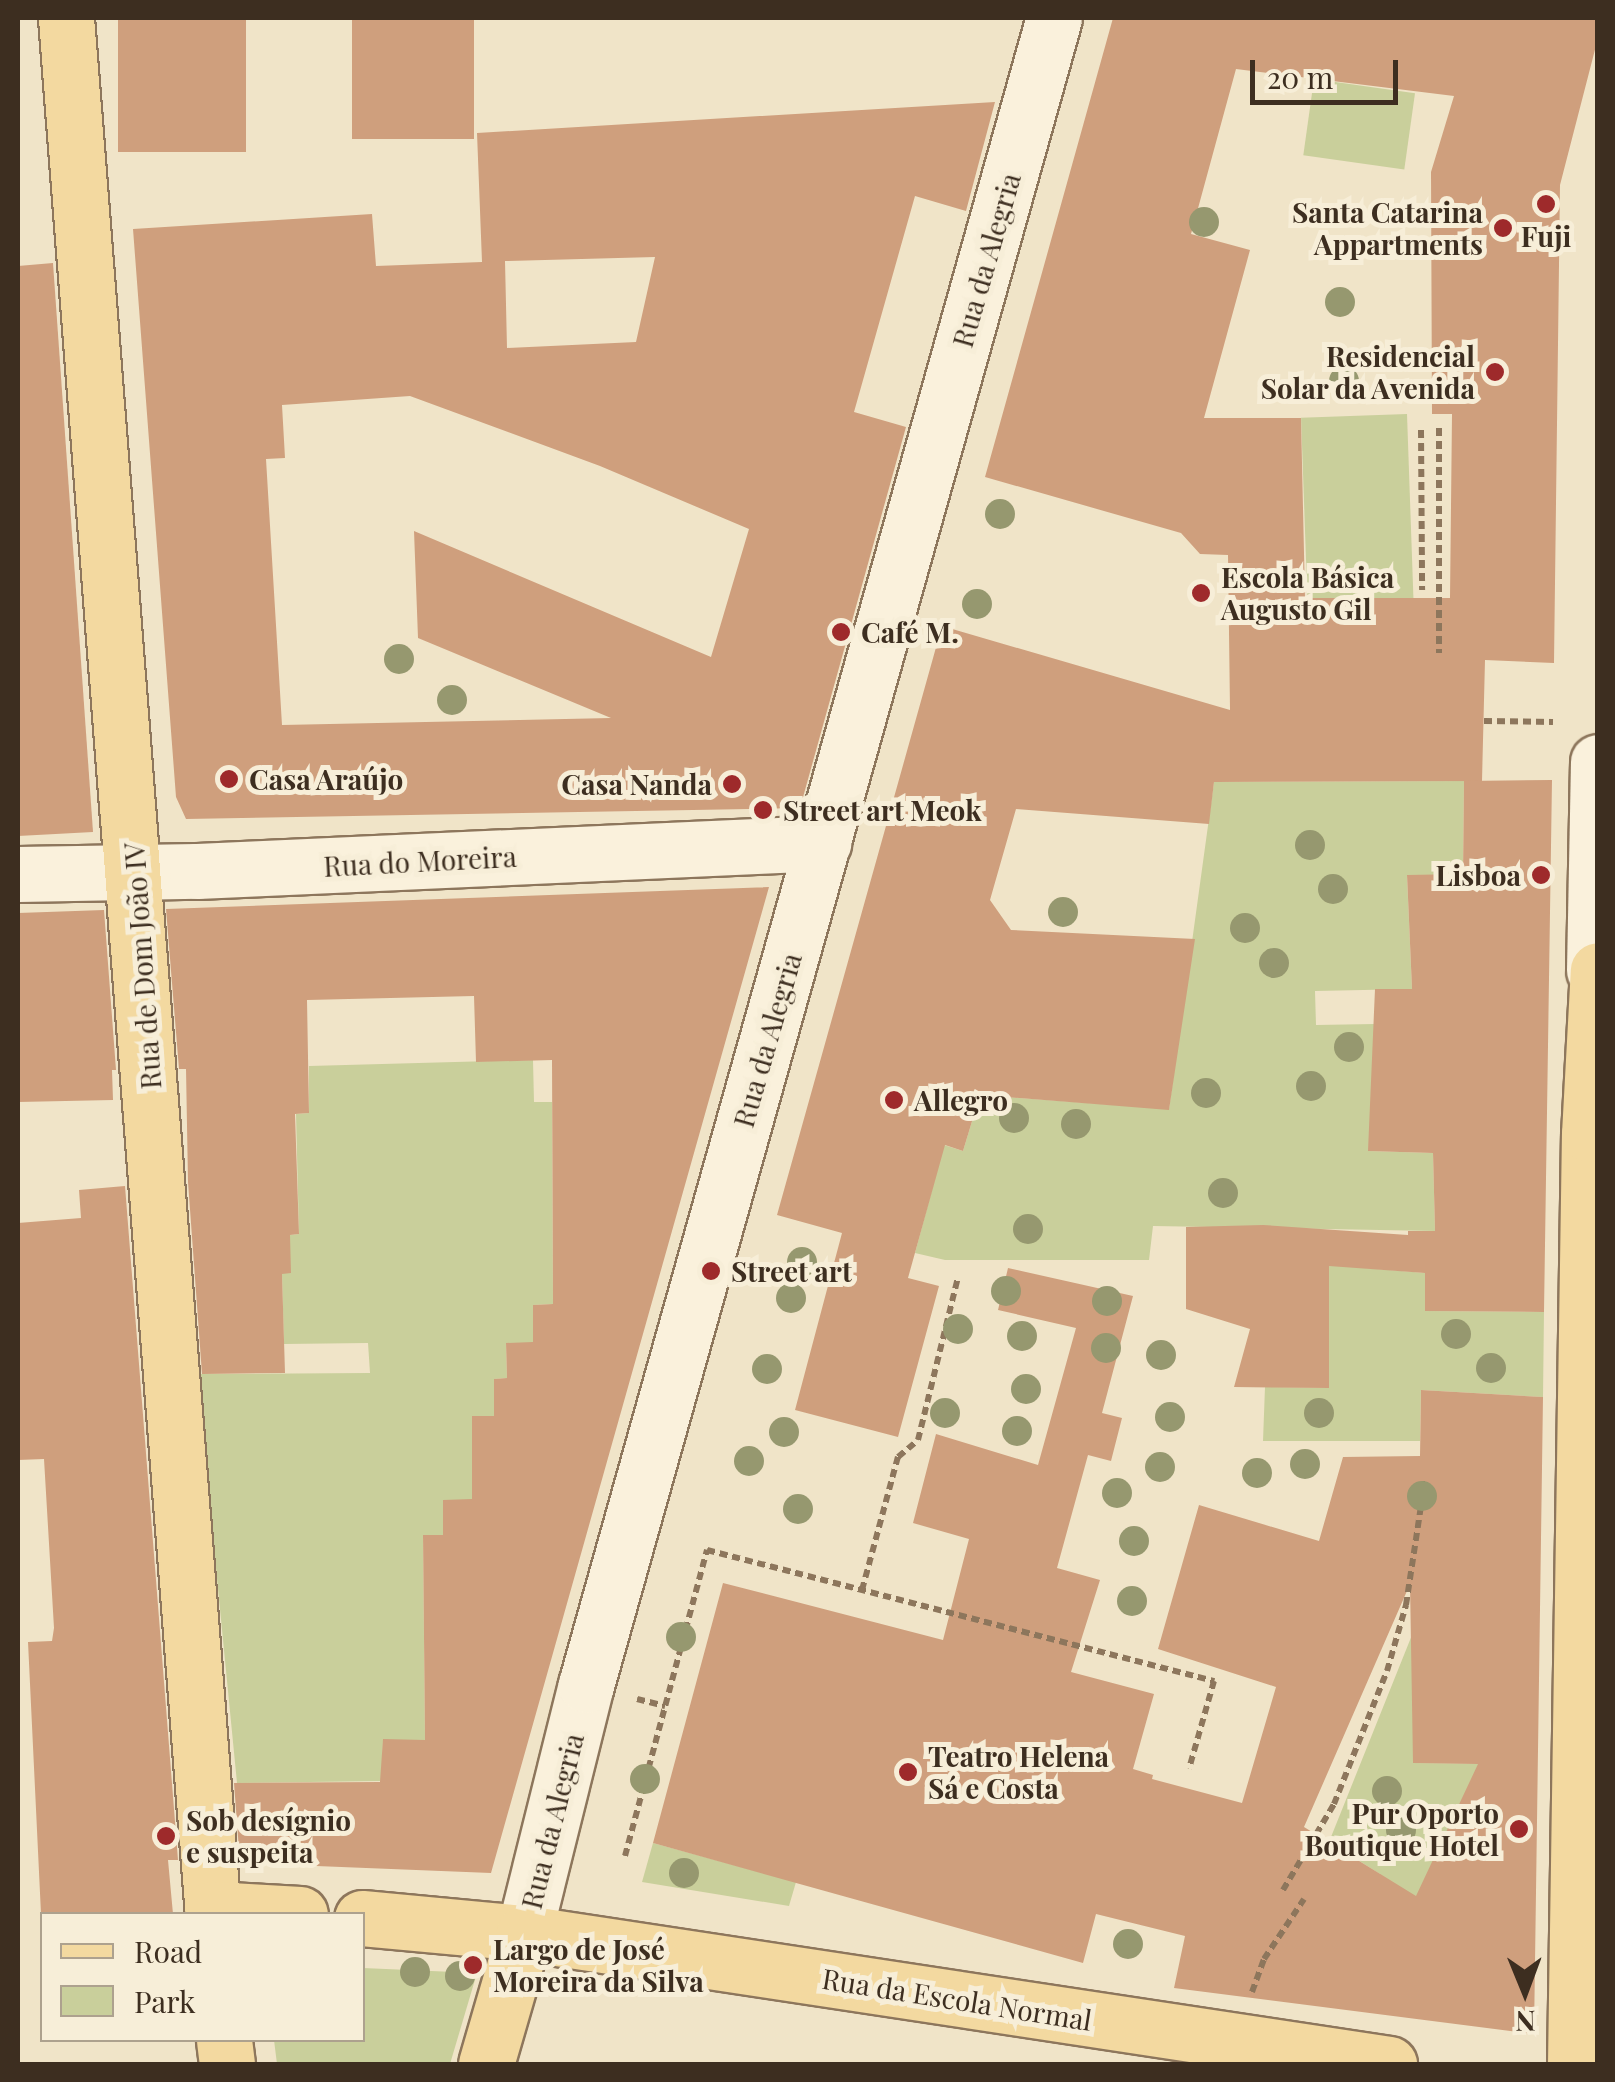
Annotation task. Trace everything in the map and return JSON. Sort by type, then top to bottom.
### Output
[{"type":"main road","name":"Rua de Dom João IV","points":[[66,18],[213,1912]]},
{"type":"main road","points":[[1575,2064],[1596,970]]},
{"type":"main road","points":[[365,1918],[524,1933]]},
{"type":"main road","name":"Rua da Alegria","points":[[486,2064],[524,1933]]},
{"type":"main road","name":"Rua da Escola Normal","points":[[524,1933],[1389,2064]]},
{"type":"street","name":"Rua da Alegria","points":[[524,1933],[586,1686],[1054,18]]},
{"type":"street","points":[[1596,970],[1598,762]]},
{"type":"street","name":"Rua do Moreira","points":[[18,874],[823,843]]},
{"type":"path","points":[[1439,428],[1440,653]]},
{"type":"path","points":[[1421,430],[1422,590]]},
{"type":"path","points":[[1484,722],[1553,722]]},
{"type":"path","points":[[862,1590],[898,1457],[918,1440],[958,1276]]},
{"type":"path","points":[[1283,1890],[1334,1804],[1387,1671],[1406,1605],[1425,1480]]},
{"type":"path","points":[[625,1856],[706,1550],[1214,1681],[1189,1769]]},
{"type":"path","points":[[1250,1998],[1264,1959],[1304,1899]]},
{"type":"green space","points":[[1314,79],[1415,93],[1404,169],[1303,155]]},
{"type":"green space","points":[[1407,414],[1413,599],[1308,603],[1301,418]]},
{"type":"green space","points":[[1464,781],[1463,874],[1407,876],[1412,989],[1315,991],[1316,1025],[1433,1023],[1368,1151],[1433,1153],[1435,1231],[1153,1226],[1149,1260],[945,1260],[915,1253],[944,1145],[963,1151],[980,1095],[1169,1109],[1214,782]]},
{"type":"green space","points":[[533,1060],[534,1102],[552,1102],[553,1304],[533,1305],[533,1343],[506,1343],[507,1378],[494,1379],[494,1416],[472,1417],[473,1499],[443,1535],[423,1535],[425,1740],[383,1740],[382,1781],[237,1783],[197,1374],[370,1373],[368,1343],[284,1344],[282,1274],[290,1235],[299,1234],[296,1114],[309,1113],[309,1066]]},
{"type":"green space","points":[[1269,1260],[1425,1273],[1425,1311],[1544,1312],[1543,1397],[1421,1390],[1420,1441],[1263,1441],[1265,1387],[1328,1388]]},
{"type":"green space","points":[[1414,1630],[1413,1763],[1537,1764],[1426,1898],[1345,1946],[1380,1874],[1329,1842]]},
{"type":"green space","points":[[653,1843],[796,1882],[789,1906],[642,1882]]},
{"type":"green space","points":[[365,1968],[477,1973],[450,2064],[277,2064],[274,2042],[365,2042]]},
{"type":"building","points":[[118,18],[246,18],[246,152],[118,152]]},
{"type":"building","points":[[352,18],[474,18],[474,139],[352,139]]},
{"type":"building","points":[[1113,18],[1598,18],[1598,38],[1560,185],[1554,663],[1485,660],[1482,781],[1214,782],[1209,824],[1016,809],[990,900],[1011,930],[1195,939],[1169,1110],[980,1095],[963,1151],[945,1145],[908,1278],[939,1286],[898,1437],[795,1410],[842,1233],[777,1215],[942,626],[1230,710],[1228,555],[1200,554],[1181,533],[985,477]],"holes":[[[1236,69],[1454,96],[1431,172],[1432,414],[1452,414],[1450,598],[1305,598],[1301,418],[1204,418],[1250,250],[1191,234]]]},
{"type":"building","points":[[995,102],[966,211],[915,196],[854,412],[906,427],[800,808],[186,819],[176,797],[133,229],[372,214],[376,266],[482,262],[477,133]],"holes":[[[655,257],[636,342],[507,348],[505,261]],[[410,396],[600,466],[749,529],[711,657],[414,531],[418,638],[611,718],[282,725],[266,459],[285,458],[282,405]]]},
{"type":"building","points":[[53,263],[93,832],[18,836],[18,266]]},
{"type":"building","points":[[1552,780],[1544,1312],[1425,1311],[1425,1273],[1329,1266],[1329,1388],[1234,1387],[1250,1329],[1186,1309],[1186,1227],[1263,1225],[1408,1235],[1408,1231],[1435,1231],[1433,1153],[1368,1151],[1375,989],[1412,989],[1407,875],[1463,874],[1464,781]]},
{"type":"building","points":[[769,887],[491,1873],[240,1863],[234,1783],[380,1782],[383,1739],[425,1740],[423,1535],[443,1535],[443,1500],[472,1499],[472,1416],[494,1416],[494,1379],[507,1378],[506,1343],[533,1342],[533,1305],[553,1304],[552,1060],[476,1062],[474,996],[307,1000],[309,1113],[295,1114],[299,1234],[290,1235],[291,1273],[282,1274],[285,1373],[202,1374],[188,1182],[186,1069],[179,1069],[166,909]]},
{"type":"building","points":[[104,910],[116,1070],[112,1070],[113,1100],[18,1102],[18,913]]},
{"type":"building","points":[[125,1186],[178,1860],[168,1860],[173,1912],[41,1912],[28,1642],[52,1641],[54,1628],[44,1459],[18,1460],[18,1223],[81,1218],[79,1190]]},
{"type":"building","points":[[1008,1268],[1133,1296],[1102,1413],[1122,1418],[1111,1461],[1088,1455],[1057,1568],[1100,1580],[1071,1672],[1154,1694],[1133,1769],[1153,1775],[1152,1779],[1242,1803],[1276,1687],[1158,1649],[1199,1505],[1319,1541],[1343,1457],[1420,1456],[1421,1390],[1543,1397],[1534,2034],[1174,1988],[1185,1936],[1096,1914],[1083,1963],[653,1843],[723,1583],[943,1640],[969,1539],[913,1523],[936,1434],[1038,1465],[1076,1328],[998,1310]],"holes":[[[1410,1584],[1413,1763],[1478,1764],[1416,1896],[1304,1827]]]},
{"type":"place","name":"Fuji","points":[[1546,204]]},
{"type":"place","name":"Santa Catarina Appartments","points":[[1503,228]]},
{"type":"place","name":"Residencial Solar da Avenida","points":[[1495,372]]},
{"type":"place","name":"Escola Básica Augusto Gil","points":[[1201,593]]},
{"type":"place","name":"Café M.","points":[[841,632]]},
{"type":"place","name":"Casa Araújo","points":[[229,779]]},
{"type":"place","name":"Casa Nanda","points":[[732,784]]},
{"type":"place","name":"Street art Meok","points":[[763,810]]},
{"type":"place","name":"Lisboa","points":[[1541,875]]},
{"type":"place","name":"Allegro","points":[[894,1100]]},
{"type":"place","name":"Street art","points":[[711,1271]]},
{"type":"place","name":"Teatro Helena Sá e Costa","points":[[908,1772]]},
{"type":"place","name":"Pur Oporto Boutique Hotel","points":[[1519,1829]]},
{"type":"place","name":"Sob desígnio e suspeita","points":[[166,1836]]},
{"type":"place","name":"Largo de José Moreira da Silva","points":[[473,1965]]}]
